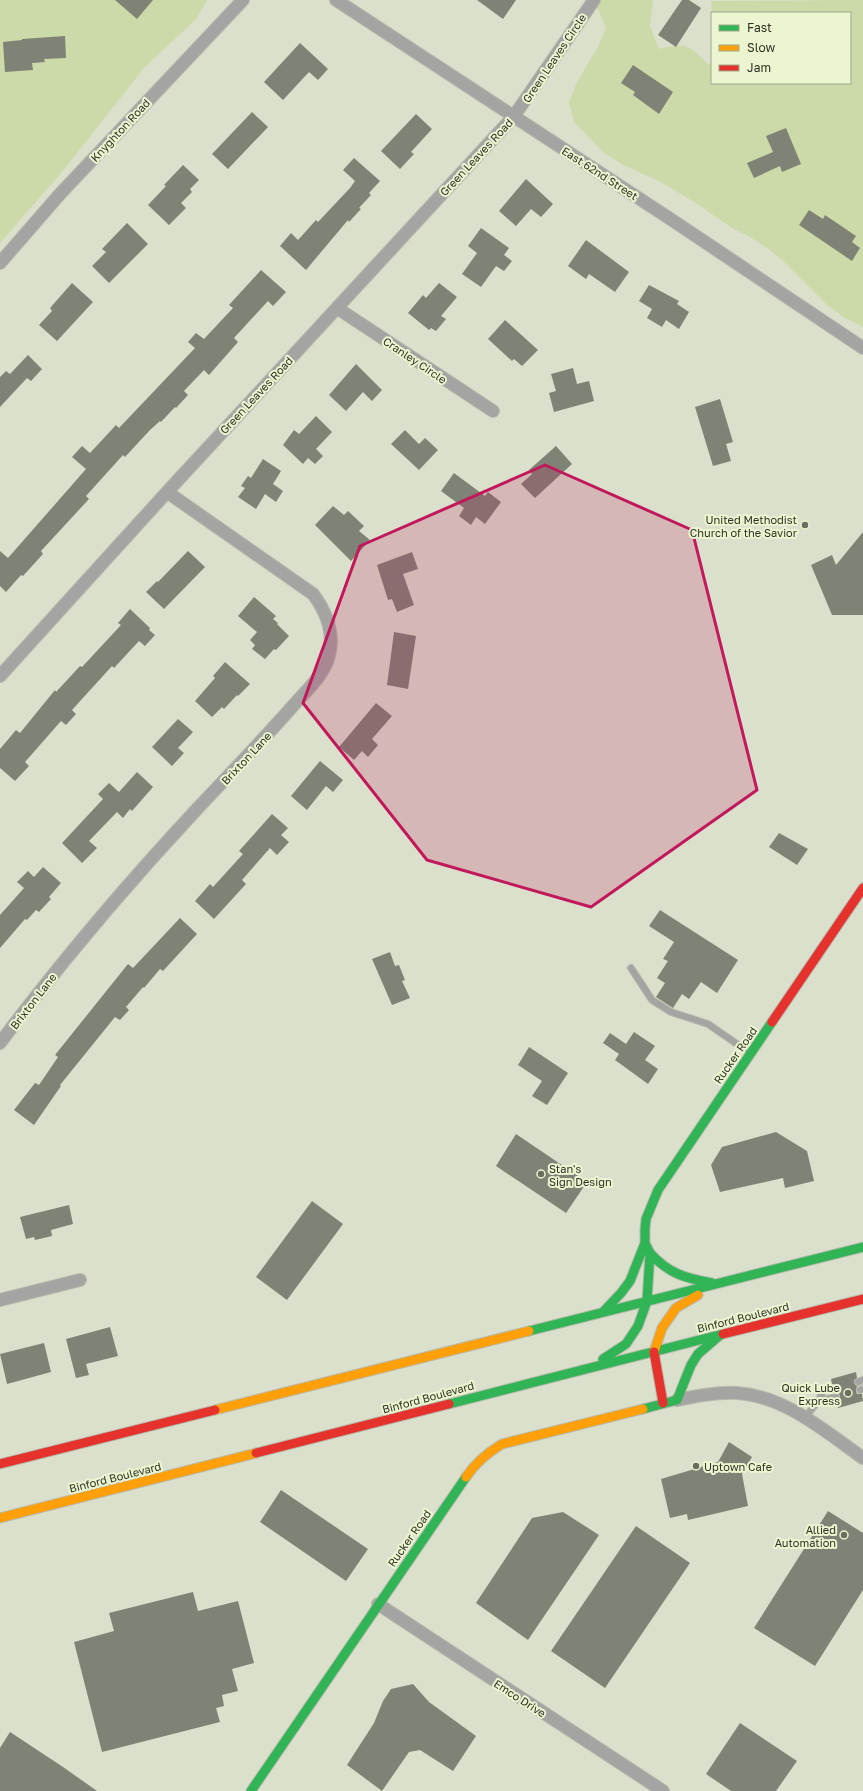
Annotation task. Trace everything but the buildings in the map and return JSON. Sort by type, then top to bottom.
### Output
[{"type":"main road","name":"Rucker Road","points":[[603,1312],[630,1281],[639,1253],[645,1243],[646,1219],[658,1190],[863,888]]},
{"type":"main road","name":"Rucker Road","points":[[592,1367],[626,1344],[638,1326],[648,1301],[650,1253],[645,1243]]},
{"type":"main road","points":[[0,1464],[497,1340],[863,1246]]},
{"type":"main road","points":[[650,1253],[664,1269],[674,1274],[716,1284]]},
{"type":"main road","points":[[663,1403],[654,1352],[662,1328],[676,1308],[716,1284]]},
{"type":"main road","name":"Binford Boulevard","points":[[0,1518],[863,1299]]},
{"type":"main road","points":[[677,1400],[691,1365],[698,1354],[720,1335]]},
{"type":"main road","name":"Rucker Road","points":[[251,1791],[473,1466],[488,1452],[502,1444],[523,1437],[677,1400]]},
{"type":"street","name":"Knyghton Road","points":[[0,263],[60,194],[243,0]]},
{"type":"street","name":"East 62nd Street","points":[[336,0],[514,116],[863,348]]},
{"type":"street","name":"Green Leaves Circle","points":[[514,116],[594,0]]},
{"type":"street","name":"Green Leaves Road","points":[[0,676],[167,492],[514,116]]},
{"type":"street","name":"Cranley Circle","points":[[337,308],[493,411]]},
{"type":"street","name":"Brixton Lane","points":[[0,1043],[53,975],[119,896],[177,830],[283,718],[316,680],[327,661],[330,647],[329,626],[322,605],[313,594],[167,492]]},
{"type":"street","points":[[0,1300],[80,1280]]},
{"type":"street","points":[[677,1400],[708,1394],[746,1394],[778,1404],[804,1418],[863,1458]]},
{"type":"street","name":"Emco Drive","points":[[378,1604],[663,1791]]},
{"type":"lane","points":[[630,968],[652,1000],[671,1012],[708,1024],[751,1054]]},
{"type":"lane","points":[[804,1418],[818,1401],[824,1390],[833,1388]]},
{"type":"lane","points":[[818,1401],[836,1397]]},
{"type":"highlighted area","points":[[545,465],[692,530],[757,790],[591,907],[427,860],[303,703],[360,546]]},
{"type":"green space","points":[[0,0],[207,0],[196,19],[144,68],[62,172],[0,243]]},
{"type":"green space","points":[[594,0],[653,0],[650,26],[659,49],[681,46],[691,49],[708,64],[711,64],[711,84],[851,84],[851,12],[712,12],[711,1],[863,0],[863,327],[845,318],[827,305],[782,260],[767,248],[732,228],[696,203],[659,181],[623,165],[603,152],[574,122],[569,102],[577,82],[598,47],[606,28]]},
{"type":"traffic: fast","points":[[647,1301],[650,1253],[645,1243],[645,1229],[646,1219],[658,1190],[772,1022]]},
{"type":"traffic: fast","points":[[603,1312],[630,1281],[645,1243]]},
{"type":"traffic: fast","points":[[529,1331],[863,1247]]},
{"type":"traffic: fast","points":[[650,1253],[664,1266],[678,1274],[712,1283]]},
{"type":"traffic: fast","points":[[603,1359],[626,1344],[638,1326],[647,1301]]},
{"type":"traffic: fast","points":[[449,1404],[723,1334]]},
{"type":"traffic: fast","points":[[643,1409],[677,1400],[691,1365],[698,1354],[720,1335]]},
{"type":"traffic: fast","points":[[251,1791],[466,1477]]},
{"type":"traffic: slow","points":[[654,1352],[662,1328],[676,1308],[698,1295]]},
{"type":"traffic: slow","points":[[215,1410],[529,1331]]},
{"type":"traffic: slow","points":[[466,1477],[482,1458],[502,1444],[643,1409]]},
{"type":"traffic: slow","points":[[0,1518],[256,1453]]},
{"type":"traffic: jam","points":[[772,1022],[863,888]]},
{"type":"traffic: jam","points":[[723,1334],[863,1299]]},
{"type":"traffic: jam","points":[[654,1352],[663,1403]]},
{"type":"traffic: jam","points":[[256,1453],[449,1404]]},
{"type":"traffic: jam","points":[[0,1464],[215,1410]]},
{"type":"place","name":"United Methodist Church of the Savior","points":[[805,525]]},
{"type":"place","name":"Stan's Sign Design","points":[[541,1174]]},
{"type":"place","name":"Quick Lube Express","points":[[848,1393]]},
{"type":"place","name":"Uptown Cafe","points":[[696,1466]]},
{"type":"place","name":"Allied Automation","points":[[844,1535]]}]
